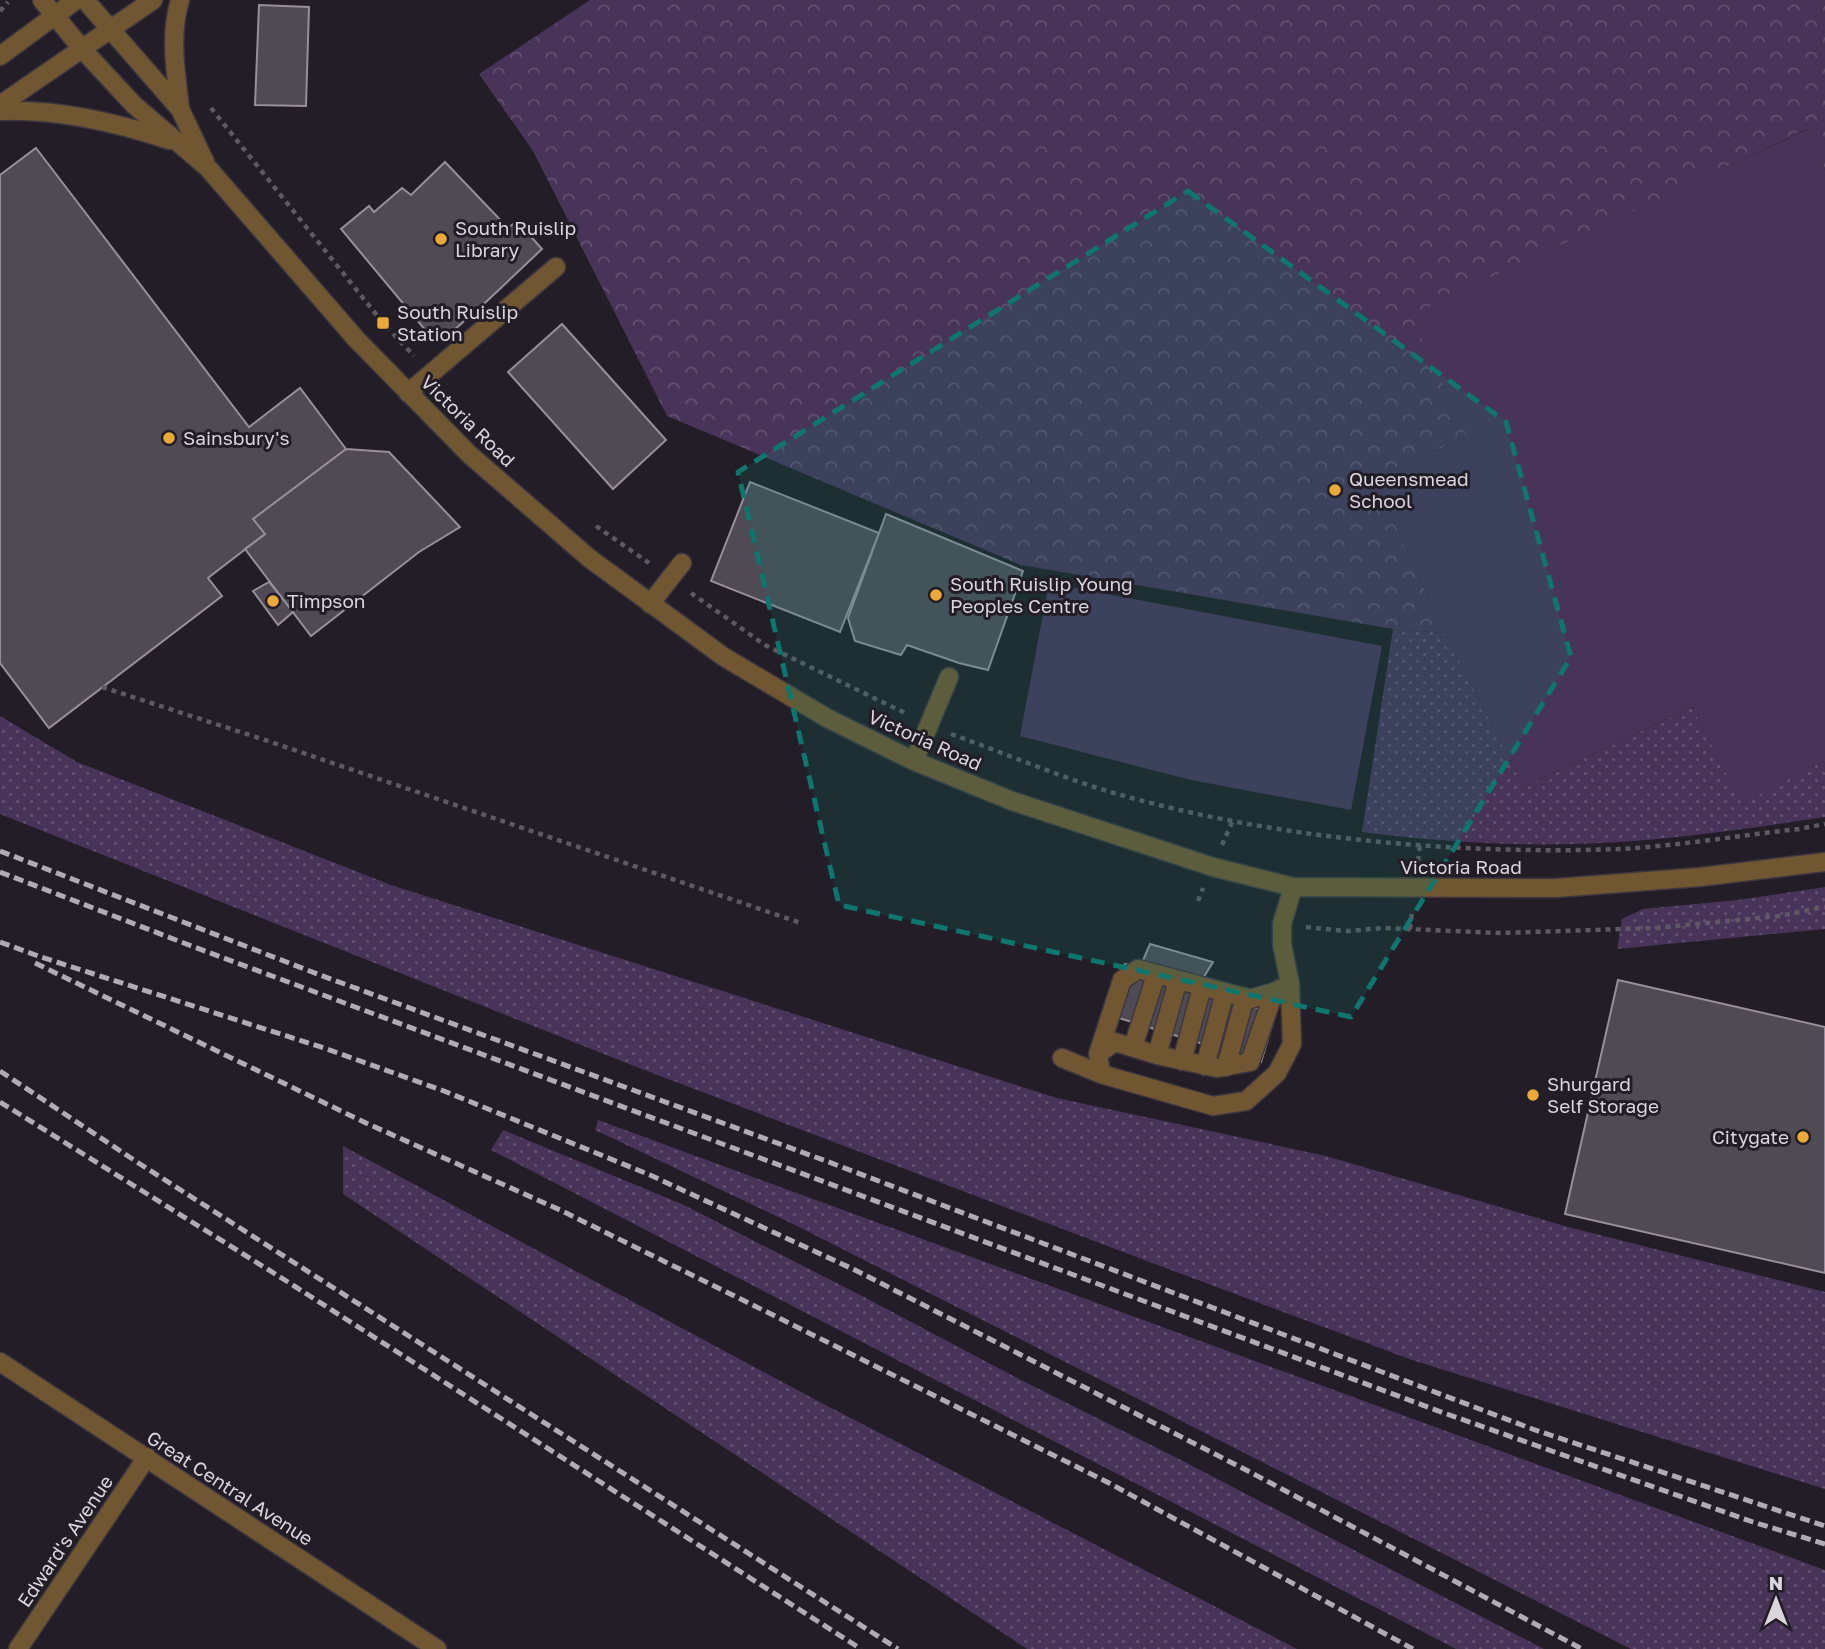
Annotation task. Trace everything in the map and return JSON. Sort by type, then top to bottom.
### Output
[{"type":"street","name":"Victoria Road","points":[[42,0],[83,50],[134,105],[208,168],[357,340],[470,455],[589,558],[736,664],[827,718],[914,761],[1012,801],[1213,867],[1293,887],[1556,888],[1700,877],[1825,862]]},
{"type":"street","points":[[0,56],[76,0]]},
{"type":"street","name":"Victoria Road","points":[[85,0],[180,109],[208,168]]},
{"type":"street","points":[[0,105],[153,0]]},
{"type":"street","points":[[180,0],[173,43],[180,109]]},
{"type":"street","points":[[0,111],[73,116],[117,124],[176,142]]},
{"type":"street","points":[[408,393],[556,267]]},
{"type":"street","points":[[650,604],[682,563]]},
{"type":"street","points":[[914,761],[949,677]]},
{"type":"street","points":[[1062,1058],[1101,1074],[1213,1106],[1246,1101],[1277,1073],[1292,1044],[1282,988],[1282,924],[1293,887]]},
{"type":"street","points":[[1101,1074],[1098,1054],[1122,980],[1138,970],[1250,999],[1282,988]]},
{"type":"street","points":[[1133,1047],[1156,975]]},
{"type":"street","points":[[1157,1055],[1178,980]]},
{"type":"street","points":[[1182,1061],[1202,987]]},
{"type":"street","points":[[1098,1054],[1115,1042],[1157,1055],[1217,1068],[1250,1062],[1282,988]]},
{"type":"street","points":[[1205,1066],[1225,992]]},
{"type":"street","points":[[1226,1067],[1245,998]]},
{"type":"street","name":"Great Central Avenue","points":[[0,1362],[436,1649]]},
{"type":"street","name":"Edward's Avenue","points":[[18,1649],[146,1457]]},
{"type":"path","points":[[8,2],[1,11],[9,19]]},
{"type":"path","points":[[209,106],[383,323],[430,373]]},
{"type":"path","points":[[595,526],[765,645],[929,725],[1120,794],[1213,817],[1312,833],[1460,849],[1622,849],[1825,824]]},
{"type":"path","points":[[102,687],[801,923]]},
{"type":"path","points":[[1282,924],[1347,931],[1384,928],[1499,933],[1655,928],[1779,916],[1825,907]]},
{"type":"highlighted area","points":[[1188,191],[1506,422],[1571,657],[1351,1017],[839,905],[738,472]]},
{"type":"green space","name":"Queensmead School","points":[[590,0],[1825,0],[1825,169],[1807,129],[1614,221],[1467,436],[1374,479],[1445,633],[1393,629],[1021,565],[667,416],[533,151],[479,74]]},
{"type":"green space","points":[[1808,129],[1825,169],[1825,760],[1742,804],[1692,707],[1524,787],[1445,633],[1374,479],[1467,436],[1411,315]]},
{"type":"green space","points":[[1049,583],[1382,646],[1351,810],[1191,780],[1020,736]]},
{"type":"green space","points":[[1393,629],[1445,633],[1524,787],[1692,707],[1742,803],[1825,760],[1825,817],[1686,836],[1572,844],[1482,843],[1362,832]]},
{"type":"green space","points":[[0,716],[77,762],[391,885],[1057,1098],[1326,1156],[1568,1227],[1825,1292],[1825,1489],[1412,1360],[634,1066],[0,814]]},
{"type":"green space","points":[[1825,887],[1825,929],[1617,949],[1622,919],[1643,909],[1737,900]]},
{"type":"green space","points":[[598,1120],[1825,1570],[1825,1649],[1631,1649],[795,1225],[595,1130]]},
{"type":"green space","points":[[503,1130],[684,1205],[1544,1649],[1456,1649],[491,1150]]},
{"type":"green space","points":[[343,1146],[814,1399],[1297,1649],[1027,1649],[343,1194]]},
{"type":"building","points":[[259,5],[309,7],[306,106],[255,105]]},
{"type":"building","name":"Sainsbury's","points":[[36,148],[249,427],[300,388],[346,449],[253,519],[265,534],[208,578],[222,596],[49,728],[0,663],[0,175]]},
{"type":"building","name":"South Ruislip Library","points":[[445,162],[508,228],[517,221],[542,249],[453,331],[426,331],[341,229],[369,206],[374,212],[402,188],[411,195]]},
{"type":"building","points":[[562,324],[666,440],[613,489],[508,372]]},
{"type":"building","points":[[346,449],[389,452],[460,527],[419,552],[311,636],[245,549],[265,534],[253,519]]},
{"type":"building","points":[[750,482],[879,533],[840,632],[711,581]]},
{"type":"building","name":"South Ruislip Young Peoples Centre","points":[[886,514],[1023,571],[988,670],[907,645],[901,655],[855,641],[848,618]]},
{"type":"building","name":"Timpson","points":[[269,582],[293,612],[278,625],[253,591]]},
{"type":"building","points":[[1150,944],[1213,962],[1195,991],[1276,1013],[1261,1062],[1106,1014],[1125,964],[1141,965]]},
{"type":"building","points":[[1618,980],[1825,1027],[1825,1273],[1565,1214]]},
{"type":"railway","points":[[0,851],[320,975],[826,1161],[1535,1430],[1825,1526]]},
{"type":"railway","points":[[0,872],[1444,1413],[1753,1522],[1825,1544]]},
{"type":"railway","points":[[0,942],[324,1048],[444,1091],[650,1175],[855,1270],[1250,1472],[1582,1649]]},
{"type":"railway","points":[[35,963],[366,1123],[560,1210],[773,1315],[1109,1483],[1413,1649]]},
{"type":"railway","points":[[0,1071],[140,1164],[898,1649]]},
{"type":"railway","points":[[0,1102],[288,1282],[861,1649]]},
{"type":"place","name":"South Ruislip Library","points":[[441,239]]},
{"type":"place","name":"South Ruislip Station","points":[[383,323]]},
{"type":"place","name":"Sainsbury's","points":[[169,438]]},
{"type":"place","name":"Queensmead School","points":[[1335,490]]},
{"type":"place","name":"South Ruislip Young Peoples Centre","points":[[936,595]]},
{"type":"place","name":"Timpson","points":[[273,601]]},
{"type":"place","name":"Shurgard Self Storage","points":[[1533,1095]]},
{"type":"place","name":"Citygate","points":[[1803,1137]]}]
